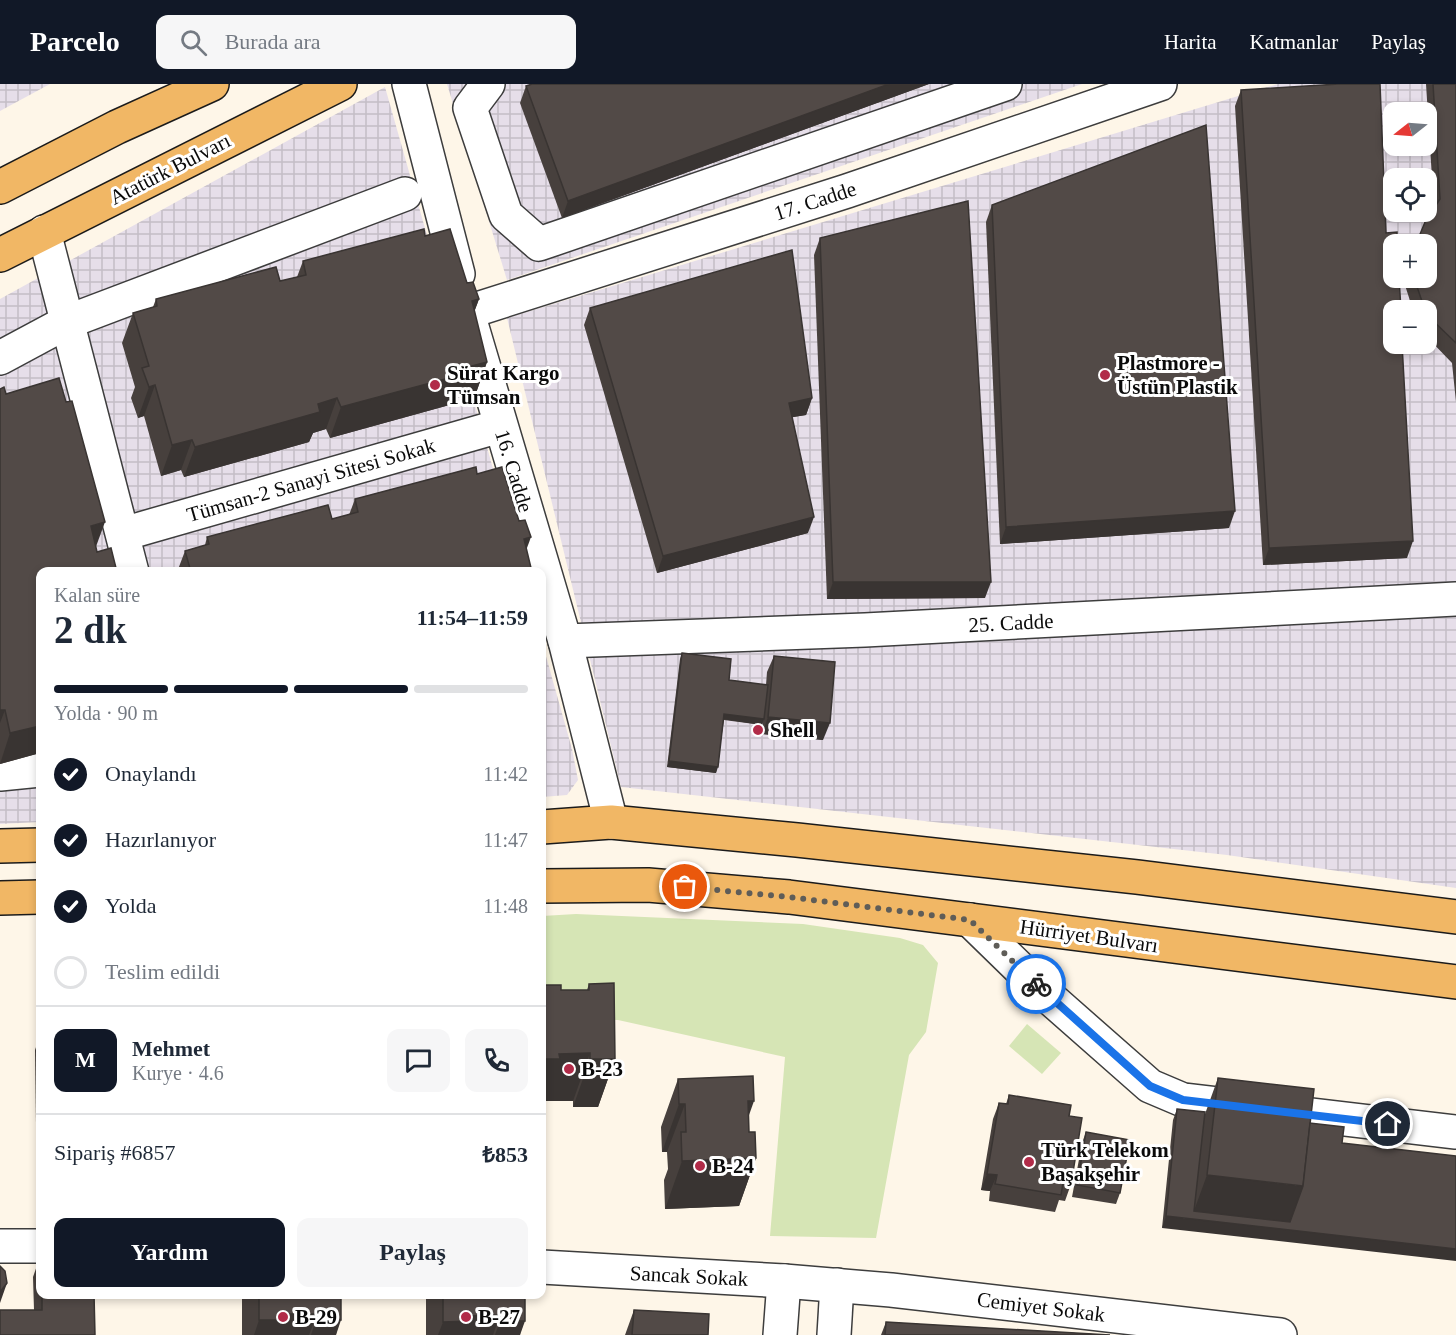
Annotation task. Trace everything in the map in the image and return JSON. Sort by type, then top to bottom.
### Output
[{"type":"main road","points":[[0,187],[117,127],[212,84]]},
{"type":"main road","name":"Atatürk Bulvarı","points":[[0,255],[340,84]]},
{"type":"main road","points":[[546,827],[611,822],[935,855],[1456,917]]},
{"type":"main road","points":[[0,846],[36,845]]},
{"type":"main road","name":"Hürriyet Bulvarı","points":[[546,886],[648,885],[800,898],[1456,981]]},
{"type":"main road","points":[[0,898],[36,897]]},
{"type":"street","name":"16. Cadde","points":[[409,84],[468,312],[543,567]]},
{"type":"street","points":[[488,84],[470,108],[506,215],[539,244],[1005,84]]},
{"type":"street","name":"17. Cadde","points":[[468,312],[847,191],[1160,84]]},
{"type":"street","points":[[0,358],[67,322],[405,194]]},
{"type":"street","points":[[44,232],[131,567]]},
{"type":"street","name":"Tümsan-2 Sanayi Sitesi Sokak","points":[[123,534],[500,426]]},
{"type":"street","name":"16. Cadde","points":[[546,578],[565,641],[611,822]]},
{"type":"street","name":"25. Cadde","points":[[565,641],[901,628],[1456,599]]},
{"type":"street","points":[[0,774],[36,770]]},
{"type":"street","points":[[970,920],[1059,1006],[1150,1086],[1164,1093],[1183,1100],[1456,1132]]},
{"type":"street","points":[[0,1246],[36,1246]]},
{"type":"street","name":"Sancak Sokak","points":[[546,1268],[837,1285]]},
{"type":"street","points":[[780,1335],[784,1281]]},
{"type":"street","points":[[834,1335],[837,1285]]},
{"type":"street","name":"Cemiyet Sokak","points":[[837,1285],[1280,1335]]},
{"type":"shaded area","points":[[0,84],[50,84],[0,111]]},
{"type":"shaded area","points":[[447,84],[1082,84],[507,280]]},
{"type":"shaded area","points":[[1278,84],[1456,84],[1456,888],[1227,855],[621,787],[507,318]]},
{"type":"shaded area","points":[[385,87],[521,567],[36,567],[36,822],[0,824],[0,299]]},
{"type":"shaded area","points":[[546,656],[572,749],[578,780],[567,795],[546,797]]},
{"type":"green space","points":[[576,914],[803,924],[900,938],[923,945],[938,963],[926,1032],[909,1055],[876,1238],[770,1236],[785,1057],[618,1020],[546,1019],[546,916]]},
{"type":"green space","points":[[1027,1024],[1061,1053],[1042,1074],[1009,1046]]},
{"type":"building","points":[[532,84],[889,84],[568,201],[526,86]]},
{"type":"building","points":[[1380,84],[1383,222],[1386,222],[1386,233],[1397,232],[1397,234],[1383,234],[1383,288],[1400,288],[1400,300],[1383,300],[1383,354],[1403,354],[1413,541],[1269,548],[1241,90]]},
{"type":"building","points":[[1433,84],[1456,84],[1456,343],[1437,325],[1437,300],[1422,300],[1417,288],[1437,288],[1437,234],[1420,234],[1425,222],[1437,222],[1437,204],[1440,199],[1437,102],[1434,102]]},
{"type":"building","name":"Plastmore - Üstün Plastik","points":[[1206,125],[1235,511],[1006,527],[992,205]]},
{"type":"building","points":[[968,201],[991,582],[833,582],[820,238]]},
{"type":"building","points":[[424,229],[425,236],[450,229],[467,283],[473,282],[479,299],[472,301],[487,362],[464,368],[464,374],[341,407],[337,398],[318,404],[320,412],[195,447],[192,440],[172,445],[155,385],[149,387],[142,368],[149,366],[133,313],[157,306],[156,299],[276,267],[280,281],[306,275],[303,261]]},
{"type":"building","points":[[792,250],[812,398],[789,403],[814,517],[663,556],[590,308]]},
{"type":"building","points":[[59,378],[66,402],[72,401],[105,522],[91,526],[97,552],[111,548],[116,567],[36,567],[36,727],[10,733],[5,710],[0,710],[0,389],[4,387],[6,394]]},
{"type":"building","points":[[476,467],[477,474],[502,467],[519,521],[525,520],[531,537],[524,539],[531,567],[190,567],[185,551],[209,544],[207,537],[328,505],[332,519],[358,512],[355,499]]},
{"type":"building","points":[[682,653],[731,659],[729,680],[768,685],[764,719],[724,714],[718,767],[669,761]]},
{"type":"building","points":[[774,656],[835,662],[830,723],[768,717]]},
{"type":"building","points":[[614,983],[615,1059],[590,1059],[590,1053],[559,1054],[560,1059],[546,1059],[546,985],[561,985],[561,990],[589,990],[589,984]]},
{"type":"building","points":[[753,1076],[754,1101],[748,1101],[749,1132],[755,1132],[756,1158],[682,1161],[681,1132],[686,1132],[685,1104],[679,1104],[678,1079]]},
{"type":"building","points":[[1218,1078],[1314,1089],[1303,1186],[1207,1175]]},
{"type":"building","name":"Türk Telekom Başakşehir","points":[[1009,1095],[1071,1105],[1069,1116],[1082,1118],[1071,1184],[1063,1183],[1061,1195],[995,1184],[997,1175],[987,1174],[999,1103],[1008,1104]]},
{"type":"building","points":[[1177,1109],[1205,1112],[1194,1211],[1290,1222],[1303,1186],[1310,1123],[1344,1127],[1342,1143],[1456,1156],[1456,1249],[1166,1216]]},
{"type":"building","points":[[1086,1132],[1130,1140],[1120,1193],[1077,1185]]},
{"type":"building","points":[[0,1266],[5,1271],[7,1283],[0,1292]]},
{"type":"building","points":[[42,1299],[94,1299],[95,1335],[0,1335],[0,1310],[42,1310]]},
{"type":"building","points":[[259,1299],[341,1299],[341,1320],[316,1320],[317,1314],[286,1314],[286,1320],[259,1320]]},
{"type":"building","points":[[443,1299],[525,1299],[525,1321],[500,1321],[500,1315],[469,1316],[470,1321],[443,1322]]},
{"type":"building","points":[[634,1310],[709,1314],[708,1335],[632,1335]]},
{"type":"building","points":[[886,1322],[1110,1335],[885,1335]]},
{"type":"way so far","points":[[685,887],[789,897],[970,920],[1036,984]]},
{"type":"place","name":"Plastmore - Üstün Plastik","points":[[1105,375]]},
{"type":"place","name":"Sürat Kargo Tümsan","points":[[435,385]]},
{"type":"place","name":"Shell","points":[[758,730]]},
{"type":"place","name":"B-23","points":[[569,1069]]},
{"type":"place","name":"Türk Telekom Başakşehir","points":[[1029,1162]]},
{"type":"place","name":"B-24","points":[[700,1166]]},
{"type":"place","name":"B-29","points":[[283,1317]]},
{"type":"place","name":"B-27","points":[[466,1317]]},
{"type":"route","points":[[1036,984],[1150,1086],[1164,1093],[1183,1100],[1388,1124]]}]
